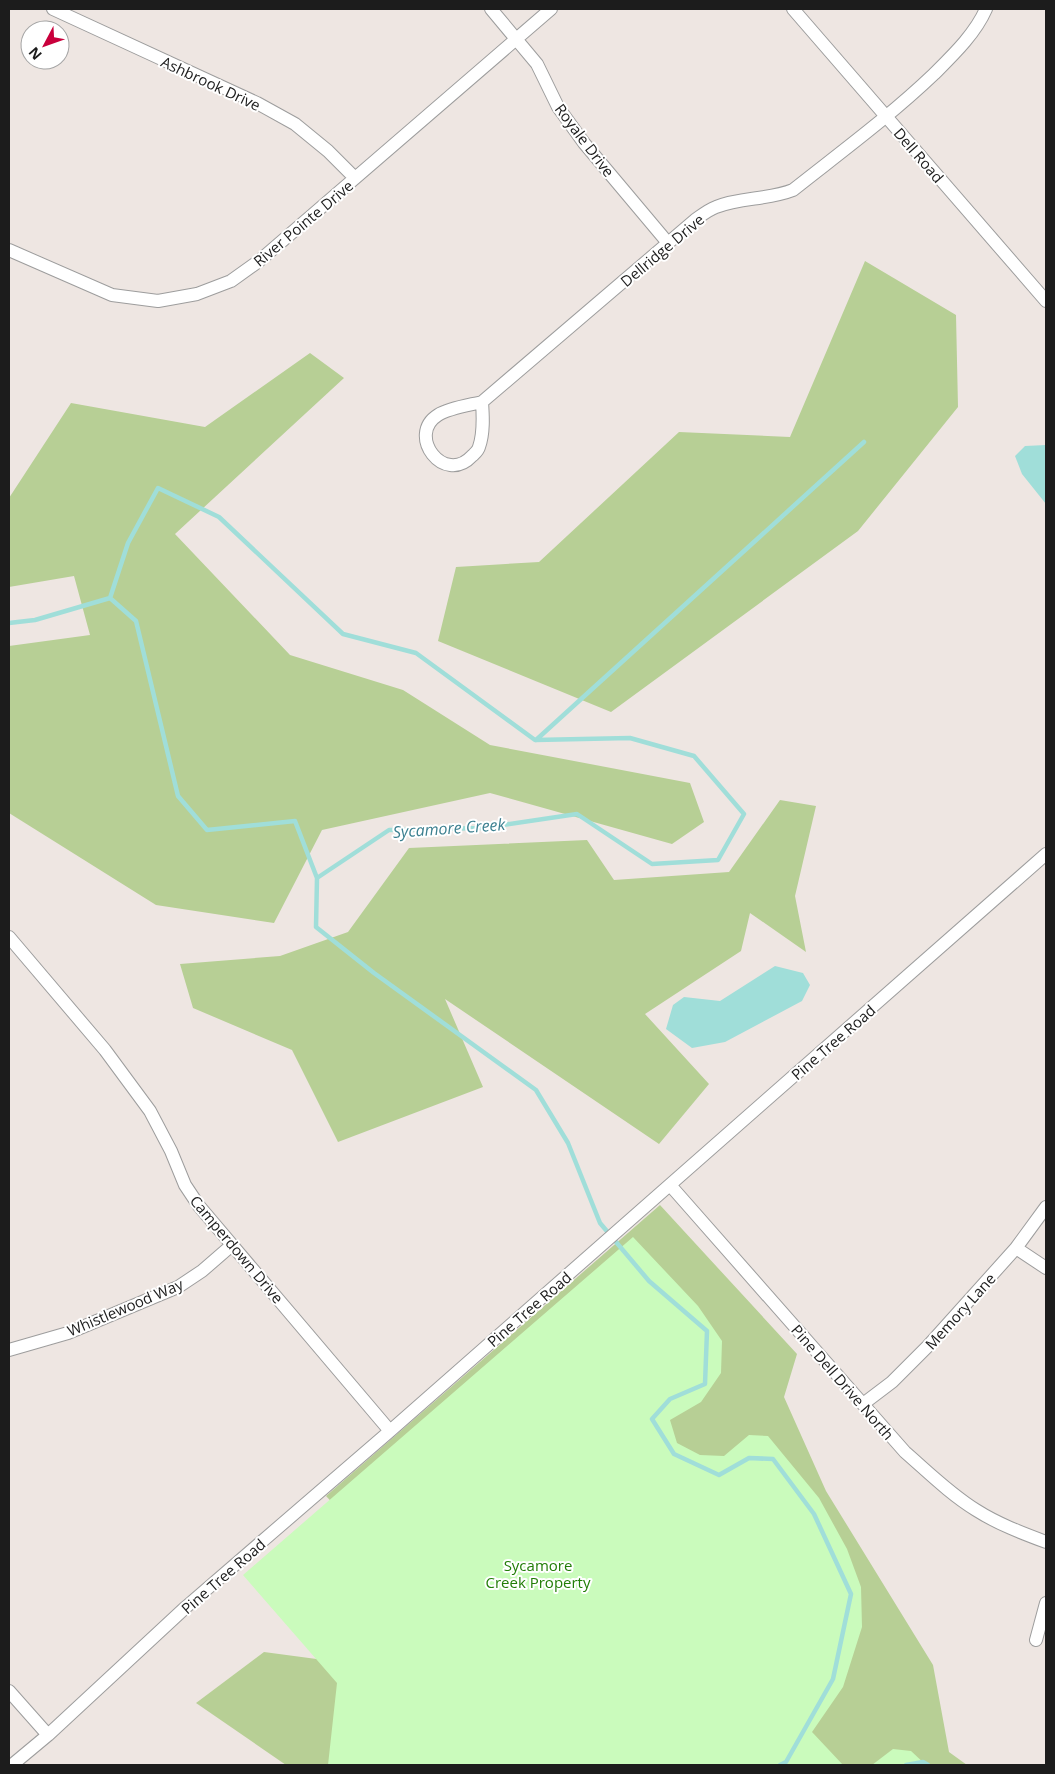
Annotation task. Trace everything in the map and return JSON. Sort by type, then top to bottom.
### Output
[{"type":"street","name":"Ashbrook Drive","points":[[53,9],[257,102],[295,124],[328,151],[355,178]]},
{"type":"street","name":"Royale Drive","points":[[491,9],[537,64],[558,108],[584,143],[668,243]]},
{"type":"street","name":"River Pointe Drive","points":[[9,250],[112,295],[158,302],[197,294],[231,281],[259,261],[551,9]]},
{"type":"street","name":"Dell Road","points":[[793,9],[1046,301]]},
{"type":"street","name":"Dellridge Drive","points":[[482,402],[483,423],[478,449],[466,462],[452,466],[440,463],[431,452],[425,440],[428,426],[438,415],[482,402],[695,220],[714,208],[736,201],[780,195],[793,190],[911,96],[958,50],[986,9]]},
{"type":"street","name":"Pine Tree Road","points":[[12,1765],[48,1735],[186,1607],[390,1431],[1046,854]]},
{"type":"street","name":"Camperdown Drive","points":[[9,937],[104,1050],[150,1111],[172,1151],[185,1185],[199,1206],[390,1431]]},
{"type":"street","name":"Pine Dell Drive North","points":[[670,1185],[905,1452],[945,1488],[976,1510],[1016,1531],[1046,1542]]},
{"type":"street","name":"Memory Lane","points":[[863,1404],[892,1382],[928,1346],[1016,1248],[1046,1207]]},
{"type":"street","name":"Whistlewood Way","points":[[9,1350],[68,1333],[178,1287],[202,1271],[232,1245]]},
{"type":"street","points":[[1016,1248],[1046,1268]]},
{"type":"street","points":[[1036,1640],[1046,1603]]},
{"type":"street","points":[[9,1691],[48,1735]]},
{"type":"green space","points":[[865,261],[956,315],[958,407],[858,531],[611,712],[438,641],[456,567],[539,562],[679,432],[790,437]]},
{"type":"green space","points":[[310,353],[344,378],[175,534],[290,655],[403,690],[490,745],[690,783],[704,822],[672,844],[490,793],[322,830],[274,923],[156,905],[9,813],[9,646],[90,635],[74,576],[9,587],[9,498],[71,403],[205,427]]},
{"type":"green space","points":[[780,800],[816,806],[795,896],[806,952],[750,913],[741,951],[645,1014],[709,1084],[659,1144],[445,999],[483,1087],[338,1142],[292,1050],[193,1008],[180,964],[280,956],[348,932],[409,848],[587,840],[614,880],[729,872]]},
{"type":"green space","name":"Sycamore Creek Property","points":[[660,1205],[797,1354],[784,1397],[826,1491],[933,1665],[949,1752],[967,1765],[286,1765],[196,1703],[264,1652],[339,1662],[364,1536],[326,1496]]},
{"type":"green space","name":"Sycamore Creek Property","points":[[633,1237],[698,1306],[722,1341],[721,1373],[701,1402],[670,1420],[677,1443],[700,1455],[724,1456],[749,1435],[768,1436],[819,1498],[847,1549],[861,1587],[862,1627],[843,1687],[812,1732],[843,1765],[328,1765],[337,1683],[243,1575]]},
{"type":"green space","points":[[893,1749],[911,1751],[926,1765],[872,1765]]},
{"type":"water","points":[[1046,445],[1046,504],[1022,474],[1015,456],[1025,446]]},
{"type":"water","points":[[775,966],[803,973],[810,985],[802,1001],[725,1042],[692,1048],[666,1029],[673,1005],[684,997],[720,1001]]},
{"type":"waterway","points":[[536,740],[864,442]]},
{"type":"waterway","name":"Sycamore Creek","points":[[9,623],[35,620],[110,598],[128,543],[158,488],[219,517],[343,634],[416,653],[535,740],[630,738],[694,756],[744,814],[718,860],[652,864],[577,814],[482,828],[389,830],[317,878],[316,927],[374,973],[536,1090],[568,1143],[600,1223],[649,1281],[707,1331],[705,1384],[670,1399],[652,1419],[674,1454],[719,1475],[749,1458],[773,1459],[814,1514],[851,1594],[833,1679],[786,1762],[780,1765]]},
{"type":"waterway","points":[[110,598],[136,621],[178,796],[207,830],[295,821],[317,878]]},
{"type":"waterway","name":"Sycamore Creek","points":[[906,1765],[923,1762],[928,1765]]}]
